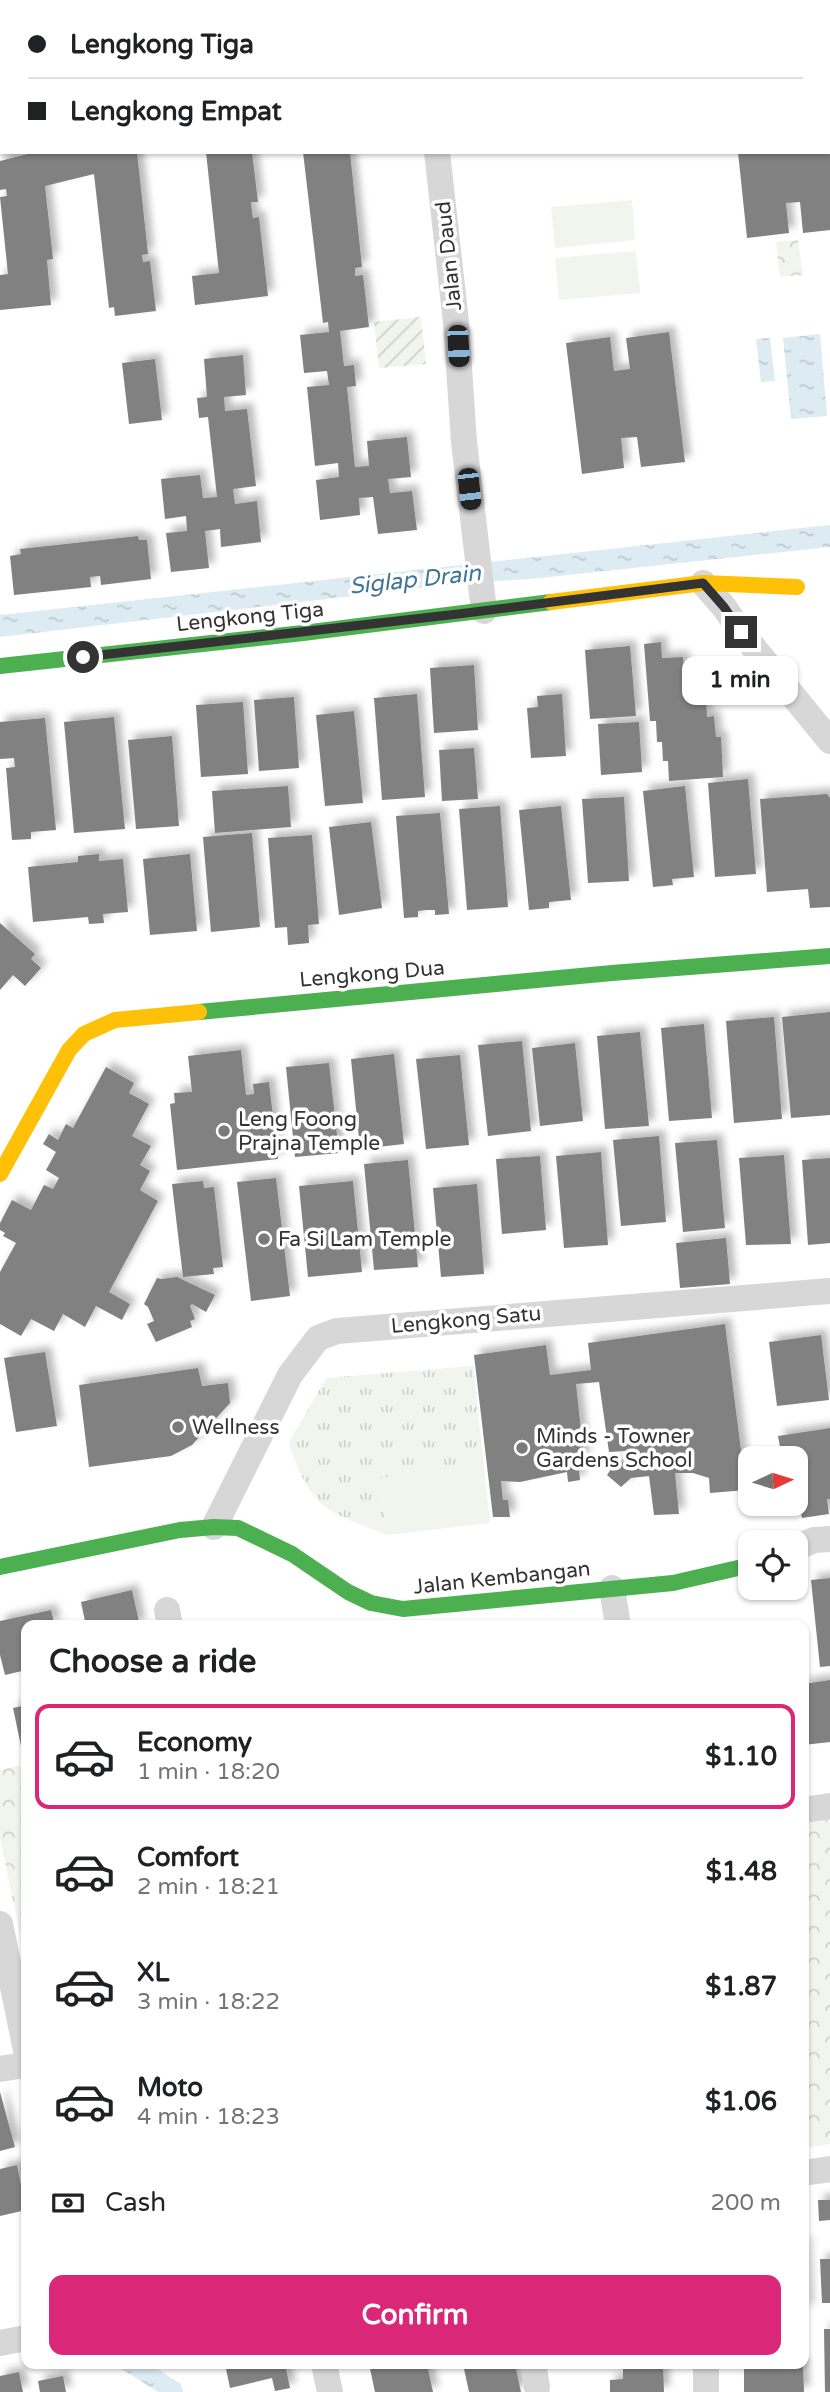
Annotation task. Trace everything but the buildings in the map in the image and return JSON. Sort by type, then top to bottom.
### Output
[{"type":"street","name":"Jalan Daud","points":[[437,154],[456,322],[464,442],[482,599]]},
{"type":"street","name":"Lengkong Tiga","points":[[0,666],[482,599],[703,583],[797,587]]},
{"type":"street","points":[[703,583],[830,741]]},
{"type":"street","name":"Lengkong Dua","points":[[0,1174],[69,1050],[84,1034],[115,1020],[612,972],[830,956]]},
{"type":"street","name":"Lengkong Satu","points":[[214,1527],[290,1375],[318,1338],[337,1331],[830,1291]]},
{"type":"street","name":"Jalan Kembangan","points":[[0,1567],[144,1536],[214,1527],[238,1528],[292,1554],[348,1592],[371,1603],[403,1609],[673,1583],[738,1568]]},
{"type":"street","points":[[808,1543],[830,1539]]},
{"type":"street","points":[[612,1588],[617,1620]]},
{"type":"street","points":[[809,1809],[830,1806]]},
{"type":"street","points":[[0,1924],[21,2026]]},
{"type":"street","points":[[0,2069],[21,2066]]},
{"type":"street","points":[[809,2173],[830,2169]]},
{"type":"street","points":[[0,2343],[21,2339]]},
{"type":"street","points":[[325,2369],[330,2392]]},
{"type":"street","points":[[706,2369],[706,2392]]},
{"type":"green space","points":[[632,200],[635,240],[555,248],[551,207]]},
{"type":"green space","points":[[798,240],[803,275],[780,277],[776,242]]},
{"type":"green space","points":[[636,251],[640,293],[559,300],[555,258]]},
{"type":"green space","points":[[421,317],[426,364],[379,368],[374,322]]},
{"type":"green space","points":[[473,1366],[484,1467],[381,1478],[387,1535],[331,1511],[309,1489],[299,1471],[289,1442],[326,1378]]},
{"type":"green space","points":[[484,1467],[490,1523],[387,1535],[381,1478]]},
{"type":"green space","points":[[21,1765],[21,1939],[0,1838],[0,1770]]},
{"type":"green space","points":[[830,1804],[830,2144],[809,2147],[809,1807]]},
{"type":"water","points":[[820,334],[827,416],[791,419],[783,338]]},
{"type":"water","points":[[770,338],[775,381],[761,382],[756,339]]},
{"type":"water","name":"Siglap Drain","points":[[830,525],[830,547],[531,579],[464,583],[0,637],[0,615]]},
{"type":"water","points":[[122,2369],[157,2369],[181,2384],[183,2392],[158,2392]]},
{"type":"traffic: fast","points":[[0,666],[303,633],[551,602]]},
{"type":"traffic: fast","points":[[199,1012],[612,973],[830,956]]},
{"type":"traffic: fast","points":[[0,1567],[180,1530],[238,1528],[292,1554],[348,1592],[371,1603],[403,1609],[673,1583],[738,1568]]},
{"type":"traffic: slow","points":[[551,602],[703,583],[797,587]]},
{"type":"traffic: slow","points":[[0,1174],[69,1050],[84,1034],[115,1020],[199,1012]]},
{"type":"place","name":"Leng Foong Prajna Temple","points":[[224,1131]]},
{"type":"place","name":"Fa Si Lam Temple","points":[[264,1239]]},
{"type":"place","name":"Wellness","points":[[178,1427]]},
{"type":"place","name":"Minds - Towner Gardens School","points":[[522,1448]]},
{"type":"route","points":[[83,657],[303,633],[703,583],[741,632]]}]
